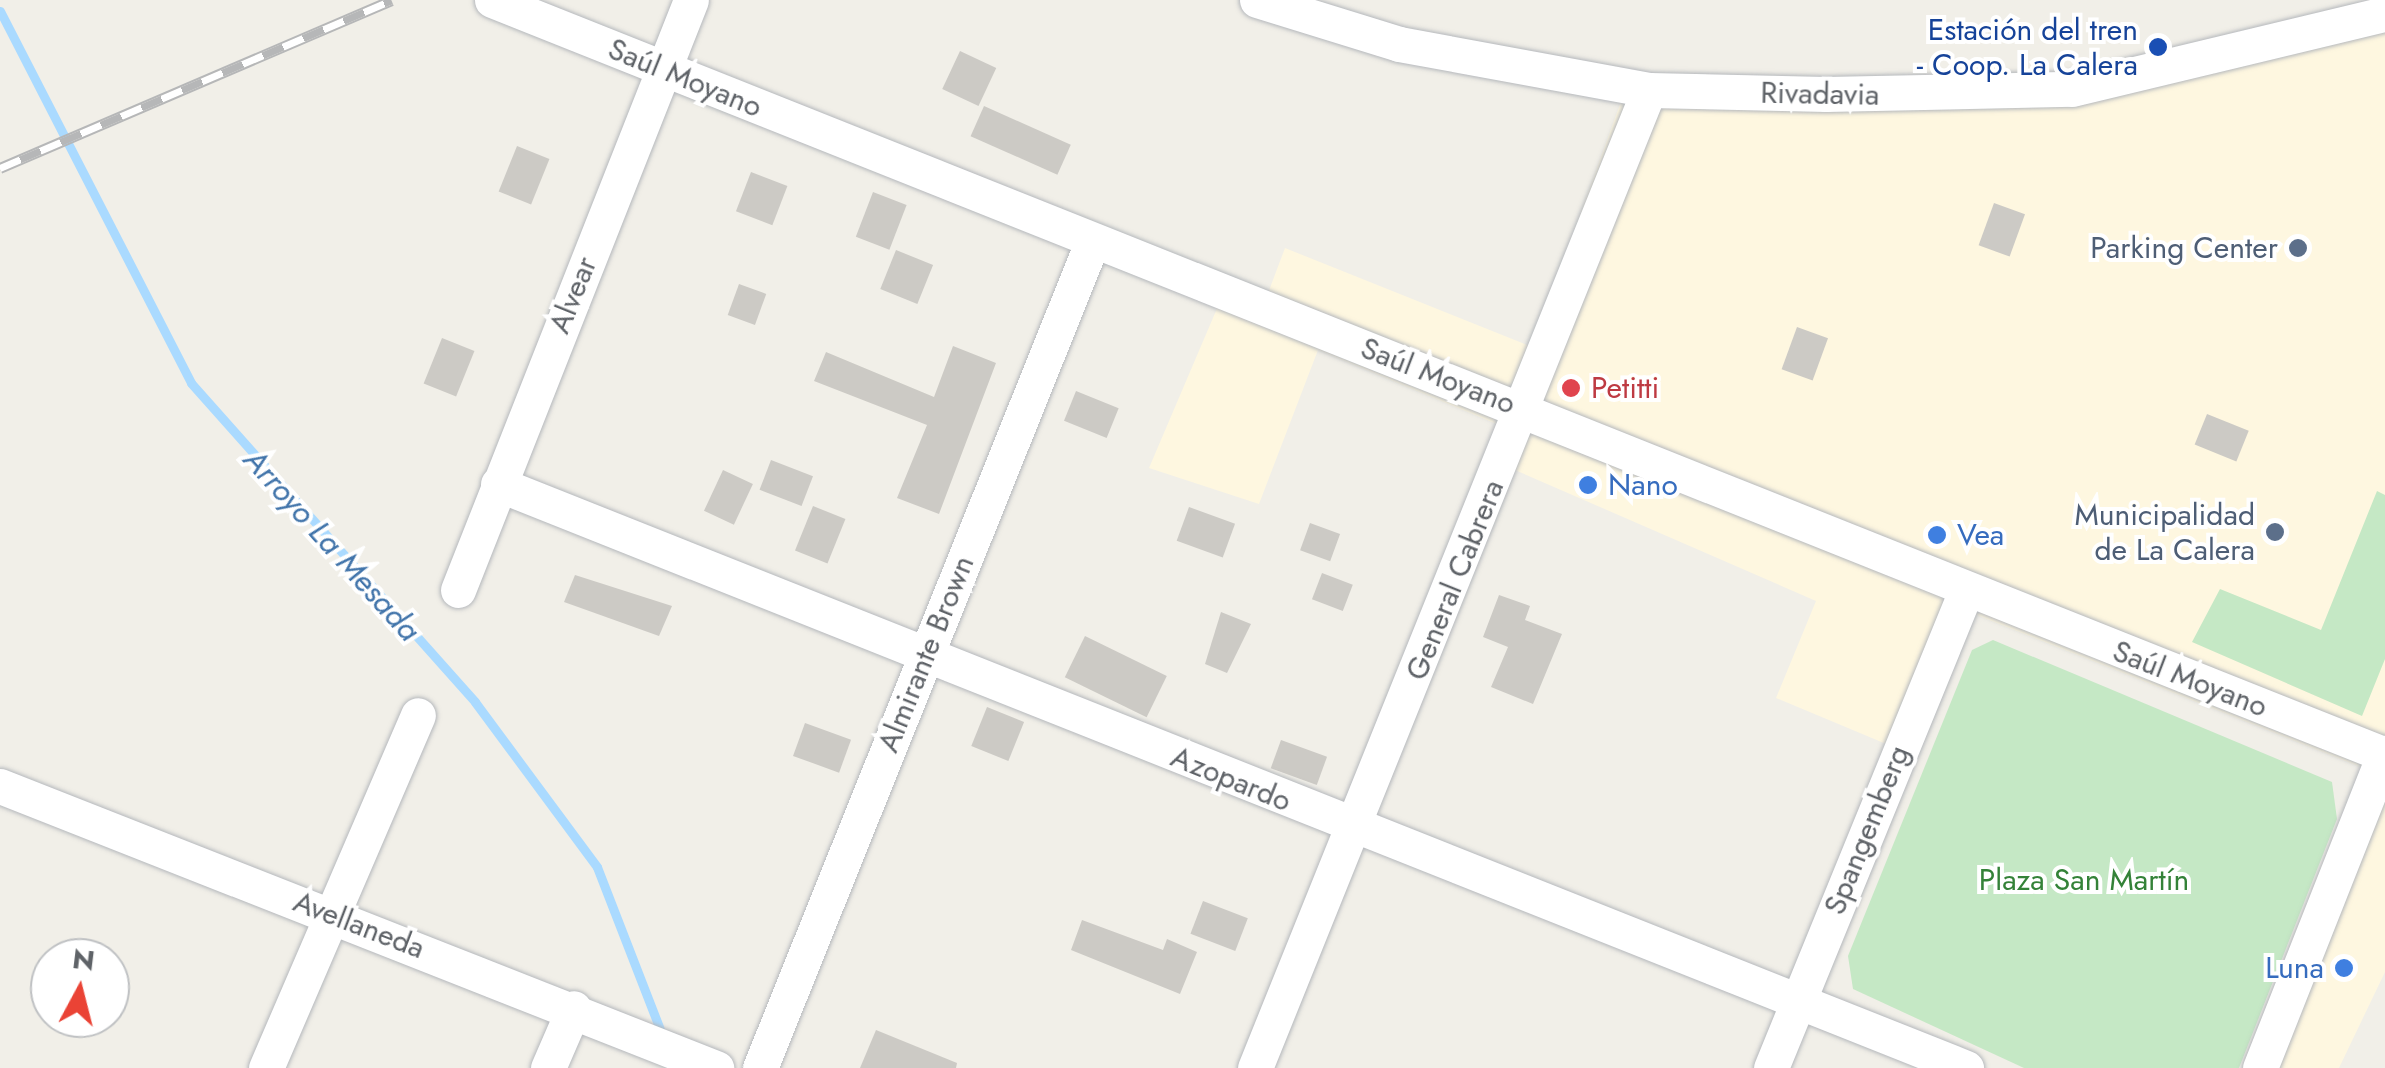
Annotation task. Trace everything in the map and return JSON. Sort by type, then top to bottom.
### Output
[{"type":"street","name":"Saúl Moyano","points":[[492,0],[1524,410],[1965,593],[2385,754]]},
{"type":"street","name":"Alvear","points":[[458,590],[690,0]]},
{"type":"street","name":"Rivadavia","points":[[1258,0],[1399,44],[1649,90],[2072,89],[2385,14]]},
{"type":"street","name":"General Cabrera","points":[[1255,1068],[1524,410],[1649,90]]},
{"type":"street","name":"Almirante Brown","points":[[760,1068],[1093,240]]},
{"type":"street","name":"Azopardo","points":[[498,484],[1966,1068]]},
{"type":"street","name":"Spangemberg","points":[[1771,1068],[1965,593]]},
{"type":"street","points":[[266,1068],[418,716]]},
{"type":"street","points":[[2260,1068],[2385,754]]},
{"type":"street","name":"Avellaneda","points":[[0,786],[574,1008],[704,1064]]},
{"type":"street","points":[[2350,840],[2385,820]]},
{"type":"street","points":[[548,1068],[574,1008]]},
{"type":"shaded area","points":[[2385,6],[2385,972],[2339,1068],[2250,1068],[2363,768],[1949,604],[1891,746],[1776,698],[1816,601],[1492,460],[1504,427],[1318,350],[1259,504],[1149,468],[1230,278],[1268,293],[1285,248],[1532,347],[1631,74],[1930,83],[2144,68]]},
{"type":"green space","points":[[2377,491],[2385,495],[2385,659],[2362,716],[2192,642],[2220,589],[2321,630]]},
{"type":"green space","name":"Plaza San Martín","points":[[1993,640],[2332,782],[2337,819],[2239,1068],[2024,1068],[1853,989],[1848,956],[1972,650]]},
{"type":"building","points":[[960,51],[996,68],[979,106],[942,89]]},
{"type":"building","points":[[984,106],[1071,145],[1057,175],[971,136]]},
{"type":"building","points":[[517,146],[549,159],[531,205],[499,191]]},
{"type":"building","points":[[751,172],[787,186],[772,225],[736,211]]},
{"type":"building","points":[[873,192],[907,205],[889,250],[856,237]]},
{"type":"building","points":[[1994,203],[2025,214],[2010,257],[1979,245]]},
{"type":"building","points":[[896,250],[933,265],[917,304],[880,289]]},
{"type":"building","points":[[739,284],[766,294],[755,325],[728,315]]},
{"type":"building","points":[[1797,327],[1828,338],[1813,381],[1782,369]]},
{"type":"building","points":[[442,338],[474,351],[456,397],[424,383]]},
{"type":"building","points":[[953,346],[996,363],[939,514],[897,498],[927,425],[814,381],[826,352],[934,397]]},
{"type":"building","points":[[1076,391],[1119,408],[1107,438],[1064,421]]},
{"type":"building","points":[[2207,414],[2249,431],[2236,461],[2195,445]]},
{"type":"building","points":[[771,460],[813,476],[802,506],[760,490]]},
{"type":"building","points":[[723,470],[753,484],[734,525],[704,511]]},
{"type":"building","points":[[813,506],[845,519],[827,564],[795,551]]},
{"type":"building","points":[[1189,507],[1235,524],[1223,558],[1177,541]]},
{"type":"building","points":[[1310,523],[1340,534],[1330,561],[1300,550]]},
{"type":"building","points":[[1322,573],[1353,585],[1343,611],[1312,599]]},
{"type":"building","points":[[575,575],[672,606],[659,636],[564,602]]},
{"type":"building","points":[[1499,595],[1530,606],[1525,620],[1562,634],[1533,704],[1491,687],[1508,647],[1483,637]]},
{"type":"building","points":[[1221,612],[1251,624],[1227,673],[1205,664]]},
{"type":"building","points":[[1085,636],[1167,676],[1147,717],[1065,677]]},
{"type":"building","points":[[987,707],[1024,722],[1008,761],[971,746]]},
{"type":"building","points":[[805,723],[851,740],[839,773],[793,756]]},
{"type":"building","points":[[1281,740],[1327,757],[1317,785],[1271,768]]},
{"type":"building","points":[[1203,901],[1248,918],[1235,951],[1190,934]]},
{"type":"building","points":[[1082,920],[1163,950],[1167,939],[1197,952],[1180,994],[1071,950]]},
{"type":"building","points":[[876,1030],[957,1063],[956,1068],[860,1068]]},
{"type":"waterway","name":"Arroyo La Mesada","points":[[0,11],[191,383],[475,702],[597,867],[663,1037]]},
{"type":"railway","points":[[0,168],[392,0]]},
{"type":"place","name":"Estación del tren - Coop. La Calera","points":[[2158,47]]},
{"type":"place","name":"Parking Center","points":[[2298,248]]},
{"type":"place","name":"Petitti","points":[[1571,388]]},
{"type":"place","name":"Nano","points":[[1588,485]]},
{"type":"place","name":"Municipalidad de La Calera","points":[[2275,532]]},
{"type":"place","name":"Vea","points":[[1937,535]]},
{"type":"place","name":"Luna","points":[[2344,968]]}]
